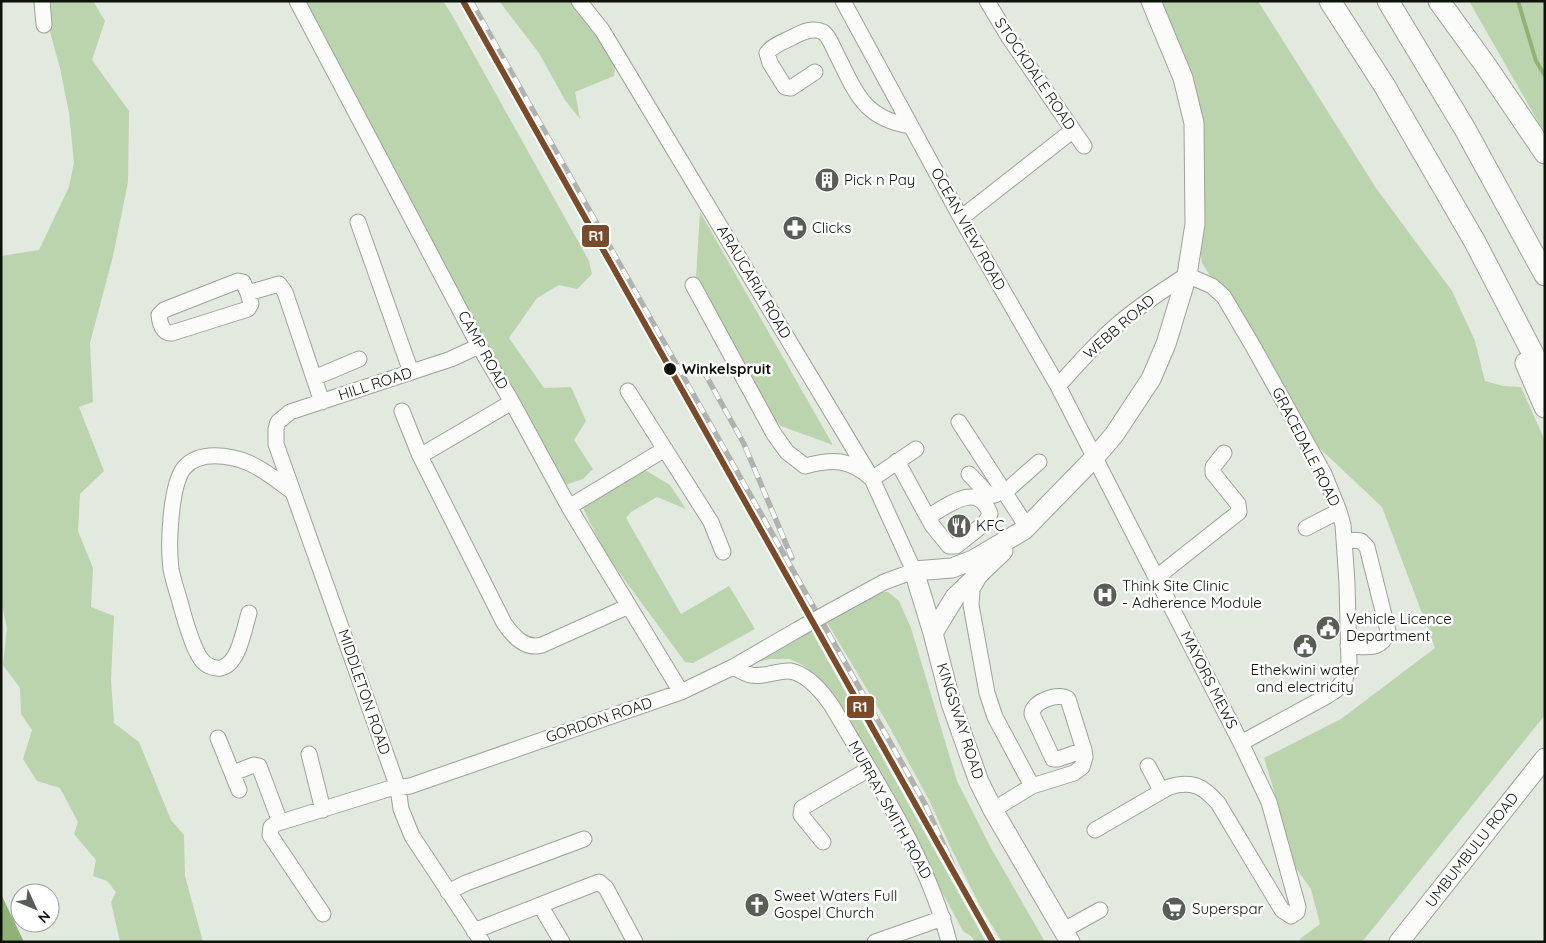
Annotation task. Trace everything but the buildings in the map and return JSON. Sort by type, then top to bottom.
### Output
[{"type":"highway","points":[[1330,1],[1384,85],[1475,242],[1545,377]]},
{"type":"highway","points":[[1388,1],[1465,129],[1545,275]]},
{"type":"highway","points":[[1439,1],[1545,153]]},
{"type":"highway","points":[[1475,242],[1545,407]]},
{"type":"main road","points":[[933,633],[955,597],[1025,529],[1114,435],[1151,379],[1166,344],[1188,276],[1195,224],[1194,123],[1183,78],[1151,1]]},
{"type":"main road","points":[[914,571],[952,568],[973,560],[1025,529]]},
{"type":"main road","name":"KINGSWAY ROAD","points":[[914,571],[933,633],[951,703],[979,782],[993,810],[1067,936]]},
{"type":"main road","name":"UMBUMBULU ROAD","points":[[1399,942],[1545,758]]},
{"type":"street","points":[[42,1],[44,25]]},
{"type":"street","name":"CAMP ROAD","points":[[297,1],[479,346],[569,507],[681,692]]},
{"type":"street","name":"ARAUCARIA ROAD","points":[[579,1],[602,30],[872,478],[914,571]]},
{"type":"street","name":"OCEAN VIEW ROAD","points":[[843,1],[961,218],[1058,386],[1095,457]]},
{"type":"street","name":"STOCKDALE ROAD","points":[[987,1],[1008,36],[1084,146]]},
{"type":"street","points":[[815,72],[791,88],[785,87],[770,63],[768,53],[772,47],[801,33],[810,30],[822,32],[829,40],[858,96],[868,107],[890,122],[911,126]]},
{"type":"street","points":[[961,218],[1072,131]]},
{"type":"street","points":[[358,222],[411,372]]},
{"type":"street","name":"WEBB ROAD","points":[[1058,386],[1118,324],[1158,293],[1188,276]]},
{"type":"street","name":"GRACEDALE ROAD","points":[[1188,276],[1212,286],[1224,297],[1324,474],[1339,511],[1344,538],[1349,663],[1345,679],[1336,690],[1241,743]]},
{"type":"street","points":[[238,282],[243,282],[248,293],[251,304],[249,308],[172,333],[164,331],[159,318],[159,315],[164,310],[238,282]]},
{"type":"street","points":[[248,293],[277,284],[282,286],[322,402]]},
{"type":"street","points":[[693,285],[774,434],[787,452],[805,466],[824,461],[844,461],[862,469],[872,478],[916,449]]},
{"type":"street","name":"HILL ROAD","points":[[276,429],[278,422],[285,415],[451,359],[479,346]]},
{"type":"street","points":[[314,378],[359,359]]},
{"type":"street","points":[[628,391],[711,522],[723,552]]},
{"type":"street","points":[[420,456],[512,402]]},
{"type":"street","points":[[402,411],[420,456],[504,623],[518,639],[527,645],[536,647],[629,606]]},
{"type":"street","points":[[959,422],[1004,491],[1025,529]]},
{"type":"street","name":"MIDDLETON ROAD","points":[[276,429],[276,444],[398,788],[402,809],[412,836],[478,936]]},
{"type":"street","points":[[569,507],[666,449]]},
{"type":"street","points":[[1157,577],[1239,512],[1238,504],[1212,470],[1224,453]]},
{"type":"street","points":[[249,613],[235,657],[228,665],[219,668],[210,667],[202,661],[184,616],[171,569],[170,529],[173,500],[180,476],[185,468],[194,460],[216,456],[230,457],[258,468],[294,492]]},
{"type":"street","name":"MAYORS MEWS","points":[[1095,457],[1264,790],[1274,816],[1298,907],[1295,915],[1288,915],[1282,910],[1218,803],[1207,791],[1190,783],[1178,784],[1161,790]]},
{"type":"street","points":[[897,462],[928,517]]},
{"type":"street","points":[[970,474],[988,495],[995,495],[1004,491],[1039,462]]},
{"type":"street","points":[[1306,528],[1339,511]]},
{"type":"street","points":[[1344,538],[1361,540],[1367,547],[1388,631],[1382,644],[1376,646],[1348,646]]},
{"type":"street","name":"GORDON ROAD","points":[[275,826],[388,789],[410,786],[681,692],[733,667],[884,582],[914,571]]},
{"type":"street","points":[[982,571],[972,589],[971,605],[986,693],[995,717],[1032,786]]},
{"type":"street","name":"MURRAY SMITH ROAD","points":[[733,667],[750,675],[760,676],[791,671],[802,675],[822,692],[869,769],[927,874],[943,918],[949,942]]},
{"type":"street","points":[[218,738],[239,790]]},
{"type":"street","points":[[993,810],[1032,786],[1079,770],[1084,763],[1084,750]]},
{"type":"street","points":[[309,754],[323,810]]},
{"type":"street","points":[[233,773],[254,765],[259,766],[275,826],[274,841],[324,914]]},
{"type":"street","points":[[1095,830],[1161,790],[1148,766]]},
{"type":"street","points":[[823,842],[801,816],[802,808],[869,769]]},
{"type":"street","points":[[448,892],[466,883],[584,839]]},
{"type":"street","points":[[478,936],[540,905],[599,882],[606,888],[635,942]]},
{"type":"street","points":[[540,905],[562,942]]},
{"type":"street","points":[[1067,936],[1100,910]]},
{"type":"street","points":[[875,942],[943,918]]},
{"type":"shaded area","points":[[51,1],[93,1],[105,21],[92,60],[129,111],[128,182],[113,256],[90,343],[93,402],[79,407],[104,471],[80,494],[78,531],[93,568],[91,607],[114,616],[111,680],[114,723],[139,742],[171,820],[184,835],[185,876],[203,942],[120,942],[111,902],[116,892],[107,881],[93,876],[96,860],[74,834],[78,822],[60,788],[37,781],[23,759],[32,730],[21,714],[20,688],[3,665],[7,628],[1,601],[1,256],[39,250],[69,187],[74,163],[69,113],[60,68],[50,32]]},
{"type":"shaded area","points":[[304,1],[443,1],[452,15],[589,261],[592,274],[577,289],[559,285],[537,298],[509,338],[544,388],[571,387],[586,421],[574,440],[593,469],[583,479],[565,485],[521,401],[484,339]]},
{"type":"shaded area","points":[[499,1],[570,1],[585,17],[615,67],[614,76],[575,92],[580,119],[565,100],[539,53]]},
{"type":"shaded area","points":[[1161,1],[1258,1],[1376,188],[1452,291],[1475,341],[1485,381],[1503,386],[1521,387],[1545,441],[1545,715],[1362,942],[1301,942],[1300,939],[1320,924],[1311,889],[1293,864],[1279,807],[1264,758],[1341,719],[1435,648],[1382,507],[1314,443],[1202,263],[1199,244],[1200,139],[1191,73]]},
{"type":"shaded area","points":[[1469,1],[1545,1],[1545,132],[1540,125]]},
{"type":"shaded area","points":[[700,212],[833,445],[781,426],[766,410],[696,279]]},
{"type":"shaded area","points":[[645,470],[670,485],[686,509],[657,497],[631,512],[626,518],[681,614],[729,586],[755,629],[693,663],[685,662],[605,553],[583,508]]},
{"type":"shaded area","points":[[874,592],[888,592],[899,601],[911,628],[957,781],[991,848],[1045,942],[1002,942],[980,906],[930,802],[889,726],[825,619]]},
{"type":"shaded area","points":[[809,627],[986,942],[975,942],[972,937],[963,931],[901,816],[825,686],[803,665],[789,659],[770,659],[757,662],[752,660]]},
{"type":"shaded area","points":[[1,894],[10,913],[10,933],[20,933],[24,942],[1,942]]},
{"type":"waterway","points":[[1518,1],[1536,61],[1545,76]]},
{"type":"railway","points":[[471,1],[925,804],[966,894]]},
{"type":"railway","points":[[703,370],[744,444],[792,558]]},
{"type":"transit line","name":"R1","points":[[463,1],[993,942]]},
{"type":"place","name":"Pick n Pay","points":[[827,180]]},
{"type":"place","name":"Clicks","points":[[795,228]]},
{"type":"place","name":"Winkelspruit","points":[[670,369]]},
{"type":"place","name":"KFC","points":[[959,526]]},
{"type":"place","name":"Think Site Clinic - Adherence Module","points":[[1105,595]]},
{"type":"place","name":"Vehicle Licence Department","points":[[1328,628]]},
{"type":"place","name":"Ethekwini water and electricity","points":[[1305,646]]},
{"type":"place","name":"Sweet Waters Full Gospel Church","points":[[757,905]]},
{"type":"place","name":"Superspar","points":[[1174,909]]}]
